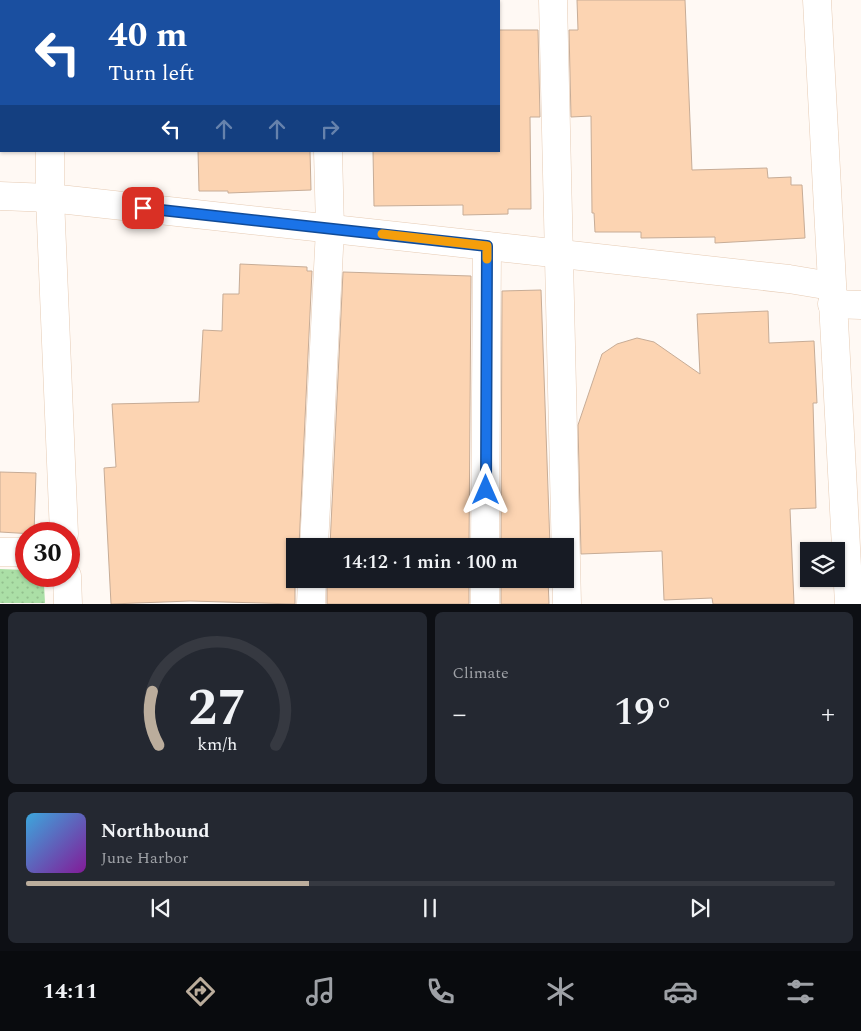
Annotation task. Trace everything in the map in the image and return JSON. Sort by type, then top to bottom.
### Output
[{"type":"street","points":[[553,0],[568,604]]},
{"type":"street","points":[[817,0],[848,604]]},
{"type":"street","points":[[50,152],[50,198],[64,522]]},
{"type":"street","points":[[314,538],[330,229],[328,152]]},
{"type":"street","points":[[0,196],[50,198],[789,279],[861,305]]},
{"type":"street","points":[[485,538],[487,246]]},
{"type":"street","points":[[0,552],[15,552]]},
{"type":"street","points":[[67,587],[68,604]]},
{"type":"street","points":[[311,604],[312,588]]},
{"type":"street","points":[[485,588],[485,604]]},
{"type":"green space","points":[[0,569],[15,570],[15,587],[44,587],[45,603],[0,603]]},
{"type":"building","points":[[577,0],[685,0],[692,170],[767,168],[768,178],[791,177],[791,185],[802,185],[805,238],[715,243],[715,237],[641,238],[641,232],[595,232],[594,213],[592,213],[591,116],[571,117],[569,30],[578,30]]},
{"type":"building","points":[[500,30],[538,30],[540,117],[530,117],[531,209],[508,209],[508,214],[463,215],[463,205],[374,206],[373,152],[500,152]]},
{"type":"building","points":[[198,152],[310,152],[311,190],[228,193],[228,191],[199,191]]},
{"type":"building","points":[[240,264],[307,267],[307,271],[312,271],[299,538],[286,538],[286,588],[295,588],[295,604],[190,601],[111,604],[104,468],[116,467],[112,404],[199,402],[203,330],[222,331],[223,294],[239,294]]},
{"type":"building","points":[[343,272],[471,276],[469,538],[330,538]]},
{"type":"building","points":[[541,290],[550,538],[501,538],[502,291]]},
{"type":"building","points":[[768,311],[769,343],[814,341],[817,403],[813,403],[816,508],[790,509],[794,604],[713,604],[712,598],[664,600],[662,551],[581,554],[578,425],[602,354],[617,344],[637,338],[654,342],[700,374],[697,314]]},
{"type":"building","points":[[0,472],[36,473],[34,522],[15,522],[15,533],[0,532]]},
{"type":"building","points":[[327,588],[469,588],[469,604],[327,604]]},
{"type":"building","points":[[501,588],[548,588],[549,604],[501,604]]},
{"type":"slow traffic","points":[[382,234],[487,246],[487,259]]},
{"type":"route","points":[[143,208],[487,246],[486,490]]}]
